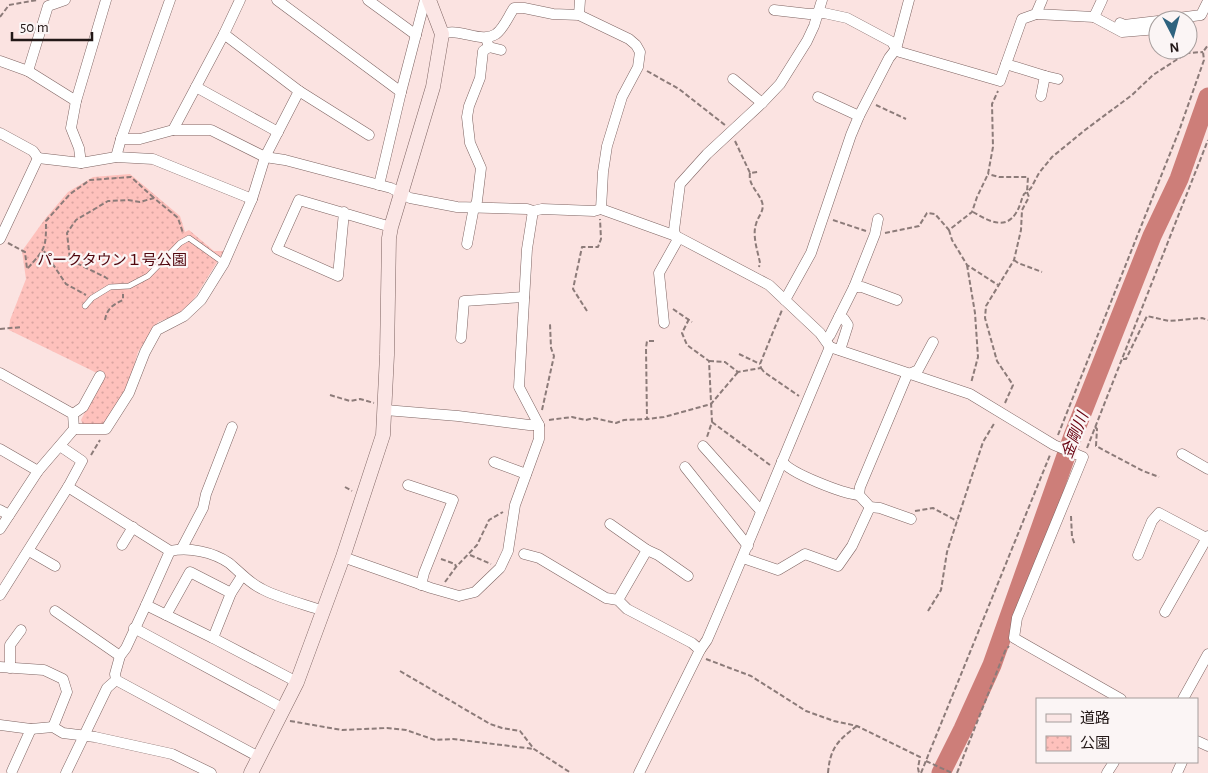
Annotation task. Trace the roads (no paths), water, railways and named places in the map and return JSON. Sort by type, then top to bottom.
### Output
[{"type":"street","points":[[28,71],[48,6],[66,0]]},
{"type":"street","points":[[81,163],[79,148],[71,128],[76,101],[106,0]]},
{"type":"street","points":[[116,157],[170,0]]},
{"type":"street","points":[[173,130],[240,0]]},
{"type":"street","points":[[277,0],[400,92]]},
{"type":"street","points":[[368,0],[416,35]]},
{"type":"street","points":[[379,185],[400,92],[427,0]]},
{"type":"street","points":[[251,773],[298,682],[343,557],[383,435],[386,406],[389,238],[432,87],[442,34],[427,0]]},
{"type":"street","points":[[579,15],[580,0]]},
{"type":"street","points":[[664,323],[659,273],[678,241],[674,230],[680,184],[727,134],[762,104],[780,84],[807,41],[822,0]]},
{"type":"street","points":[[785,300],[811,253],[859,116],[889,58],[896,49],[909,0]]},
{"type":"street","points":[[1036,14],[1042,0]]},
{"type":"street","points":[[1094,17],[1102,0]]},
{"type":"street","points":[[1198,15],[1201,15],[1208,1]]},
{"type":"street","points":[[467,244],[474,208],[477,202],[481,168],[470,143],[467,117],[480,78],[483,51],[514,8],[524,8],[553,14],[579,15],[629,38],[640,52],[638,67],[622,96],[612,128],[604,172],[602,209]]},
{"type":"street","points":[[774,10],[809,14],[824,13],[847,18],[892,42],[900,52],[1000,81],[1022,19],[1036,14],[1094,17],[1122,32],[1148,30]]},
{"type":"street","points":[[1120,23],[1124,25],[1148,22]]},
{"type":"street","points":[[442,34],[450,31],[488,42],[501,50]]},
{"type":"street","points":[[224,34],[299,91],[369,135]]},
{"type":"street","points":[[0,61],[28,71],[76,101]]},
{"type":"street","points":[[1006,64],[1058,80]]},
{"type":"street","points":[[1041,96],[1045,76]]},
{"type":"street","points":[[733,79],[762,104]]},
{"type":"street","points":[[196,87],[278,132]]},
{"type":"street","points":[[74,429],[106,429],[129,393],[145,352],[157,330],[184,316],[201,300],[224,263],[252,199],[265,157],[299,91]]},
{"type":"street","points":[[818,97],[859,116]]},
{"type":"street","points":[[121,139],[140,139],[173,130],[211,130],[265,157],[285,160],[391,188],[410,198],[474,208],[533,210],[542,208],[594,211],[602,209],[676,236],[769,285],[832,346],[966,393],[1054,445],[1083,457],[1017,618],[1014,638],[1119,698]]},
{"type":"street","points":[[0,133],[33,151],[38,158],[81,163],[116,157],[153,160],[252,199]]},
{"type":"street","points":[[0,239],[38,158]]},
{"type":"street","points":[[344,212],[338,276],[277,249],[299,200],[344,212],[391,227]]},
{"type":"street","points":[[343,557],[421,585],[459,596],[475,592],[500,568],[508,551],[515,505],[538,439],[539,425],[519,387],[527,249],[533,210]]},
{"type":"street","points":[[832,346],[830,335],[854,286],[875,234],[878,219]]},
{"type":"street","points":[[854,286],[862,287],[897,300]]},
{"type":"street","points":[[461,338],[464,301],[524,297]]},
{"type":"street","points":[[639,773],[700,650],[707,640],[832,346],[848,325],[840,317]]},
{"type":"street","points":[[859,495],[860,487],[907,376],[918,370],[933,342]]},
{"type":"street","points":[[0,373],[73,414]]},
{"type":"street","points":[[73,414],[83,408],[100,376]]},
{"type":"street","points":[[386,406],[529,426],[539,425]]},
{"type":"street","points":[[0,529],[4,512],[74,429],[73,414]]},
{"type":"street","points":[[182,548],[203,508],[206,494],[232,427]]},
{"type":"street","points":[[0,595],[29,551],[82,461],[60,446]]},
{"type":"street","points":[[703,446],[761,511]]},
{"type":"street","points":[[0,449],[38,471]]},
{"type":"street","points":[[1182,454],[1208,469]]},
{"type":"street","points":[[494,462],[526,474]]},
{"type":"street","points":[[780,465],[819,482],[859,495],[870,507],[880,508],[908,518]]},
{"type":"street","points":[[684,467],[748,546]]},
{"type":"street","points":[[408,485],[454,500],[424,573],[421,585]]},
{"type":"street","points":[[68,487],[170,551],[182,548],[212,554],[228,563],[242,576],[262,589],[324,611]]},
{"type":"street","points":[[743,558],[778,570],[805,554],[838,566],[852,546],[870,507]]},
{"type":"street","points":[[1138,555],[1152,521],[1158,513],[1208,538],[1165,612]]},
{"type":"street","points":[[610,524],[688,576]]},
{"type":"street","points":[[122,545],[133,527]]},
{"type":"street","points":[[618,600],[648,550]]},
{"type":"street","points":[[29,551],[55,566]]},
{"type":"street","points":[[116,680],[115,674],[120,656],[126,648],[170,551]]},
{"type":"street","points":[[524,554],[539,558],[606,598],[618,600],[627,608],[692,643],[700,650]]},
{"type":"street","points":[[166,615],[190,572],[231,593]]},
{"type":"street","points":[[213,638],[231,593],[242,576]]},
{"type":"street","points":[[146,605],[298,682]]},
{"type":"street","points":[[55,611],[120,656]]},
{"type":"street","points":[[134,628],[282,714]]},
{"type":"street","points":[[21,630],[10,645],[5,668],[44,670],[63,679],[67,692],[54,727]]},
{"type":"street","points":[[1184,698],[1208,654]]},
{"type":"street","points":[[66,773],[107,688],[116,680]]},
{"type":"street","points":[[116,680],[260,757]]},
{"type":"street","points":[[0,724],[31,730],[54,727],[62,733],[172,754],[210,773]]},
{"type":"street","points":[[12,771],[31,730]]},
{"type":"lane","points":[[85,306],[92,298],[110,287],[129,286],[148,276],[189,238],[224,263]]},
{"type":"waterway","name":"金剛川","points":[[941,773],[992,665],[1073,436],[1152,236],[1179,179],[1208,97]]},
{"type":"park label","name":"パークタウン１号公園","points":[[112,260]]}]
